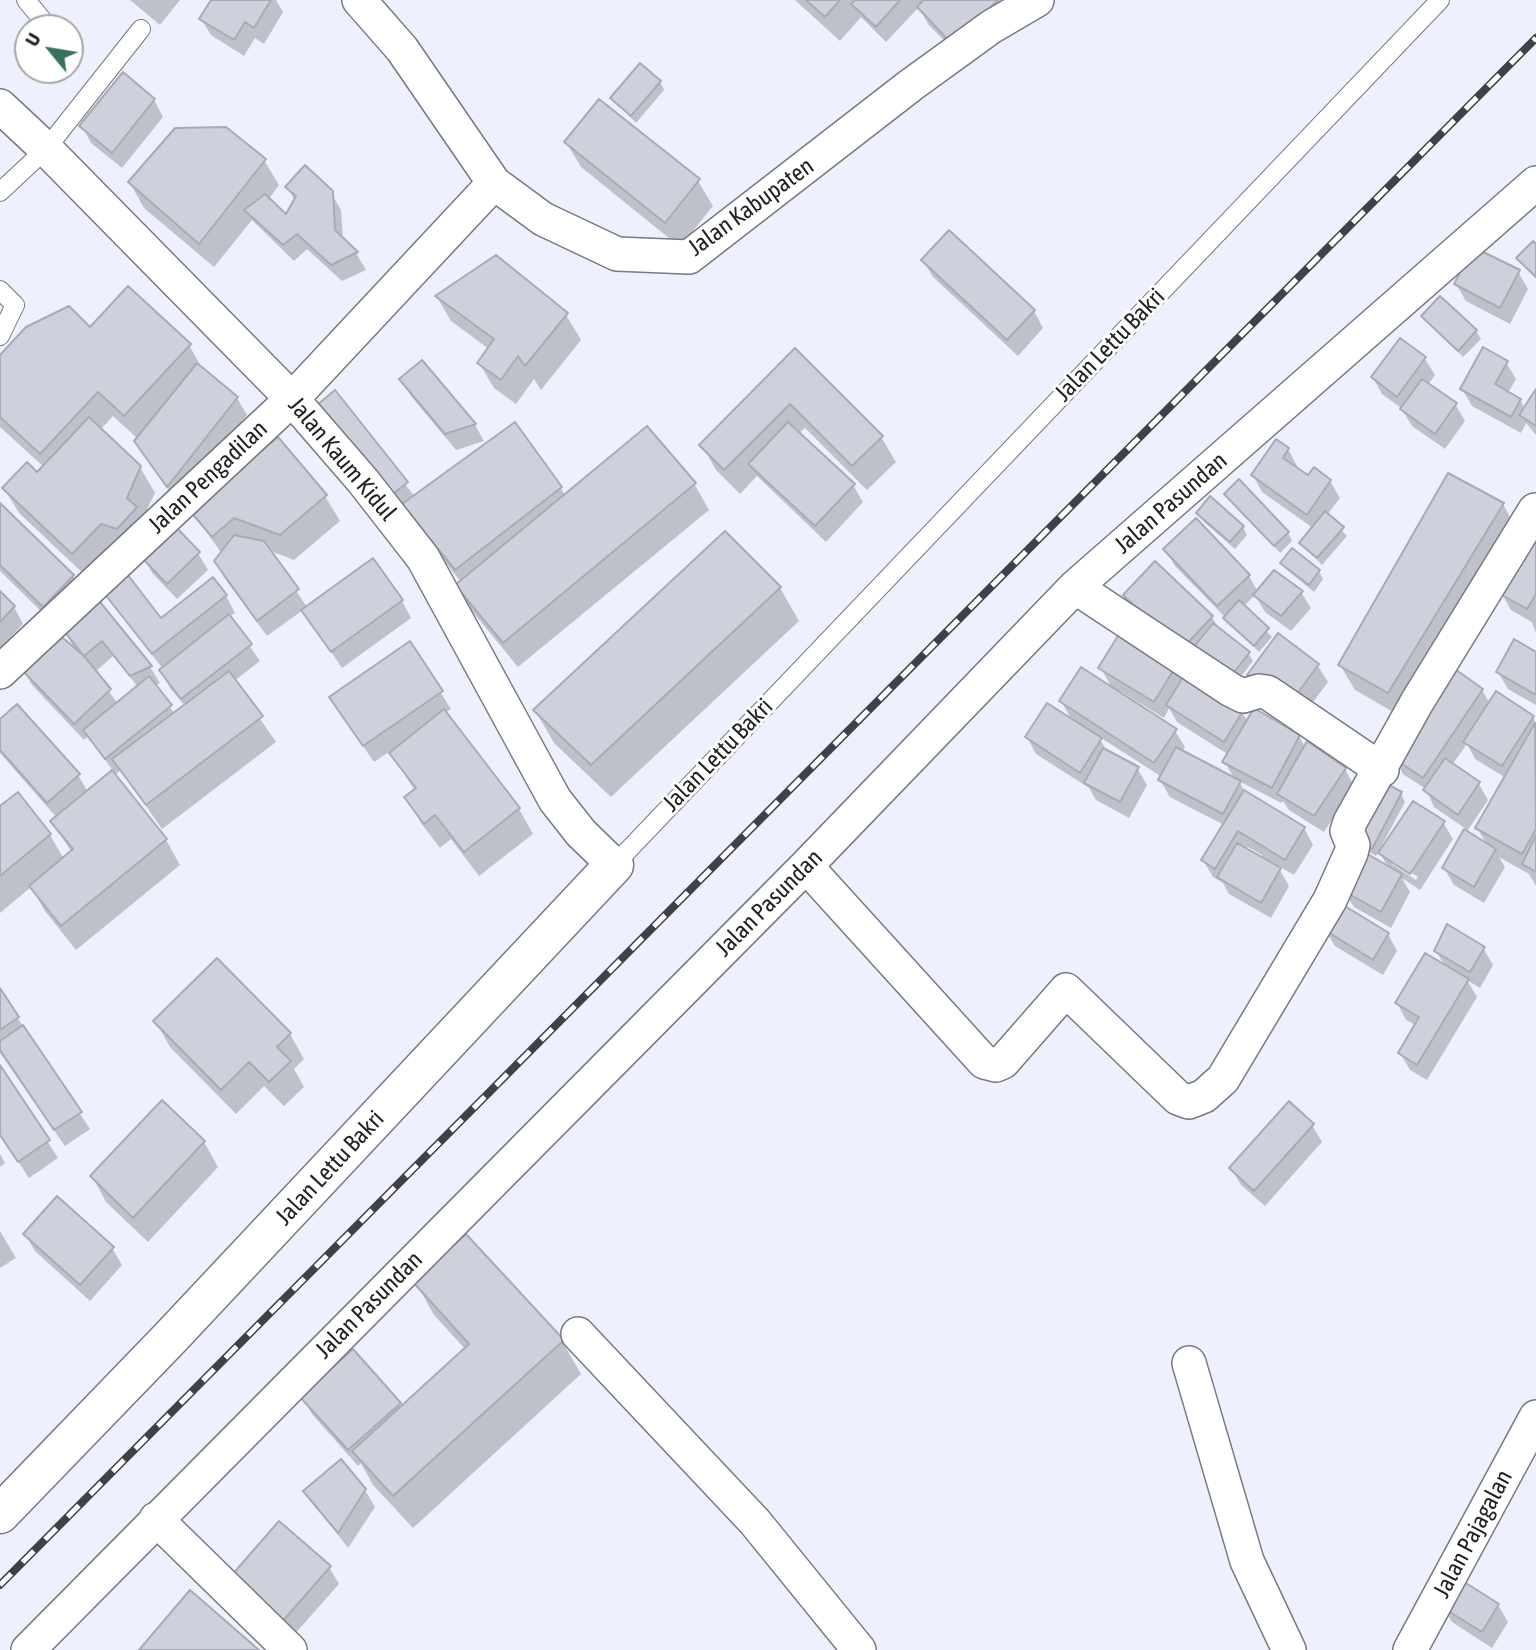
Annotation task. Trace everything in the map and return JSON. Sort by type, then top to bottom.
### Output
[{"type":"street","name":"Jalan Kabupaten","points":[[359,0],[402,49],[494,183],[543,219],[617,254],[689,257],[911,85],[991,27],[1037,0]]},
{"type":"street","name":"Jalan Kaum Kidul","points":[[0,106],[46,149],[292,399],[363,481],[423,558],[555,800],[581,833],[614,865]]},
{"type":"street","name":"Jalan Pengadilan","points":[[0,672],[292,399],[494,183]]},
{"type":"street","name":"Jalan Pasundan","points":[[28,1650],[806,866],[1075,587],[1536,183]]},
{"type":"street","points":[[806,866],[984,1062],[996,1065],[1003,1062],[1066,990],[1162,1086],[1189,1102],[1204,1096],[1223,1079],[1330,900],[1351,853],[1353,845],[1347,831],[1350,822],[1417,702],[1536,509]]},
{"type":"street","points":[[1075,587],[1231,690],[1243,696],[1259,691],[1267,692],[1381,770]]},
{"type":"street","name":"Jalan Lettu Bakri","points":[[0,1513],[171,1337],[614,865]]},
{"type":"street","points":[[578,1334],[755,1522],[859,1650]]},
{"type":"street","points":[[1189,1363],[1247,1561],[1289,1650]]},
{"type":"street","name":"Jalan Pajagalan","points":[[1410,1650],[1536,1417]]},
{"type":"street","points":[[156,1519],[290,1650]]},
{"type":"lane","points":[[26,0],[38,14]]},
{"type":"lane","name":"Jalan Lettu Bakri","points":[[614,865],[1440,0]]},
{"type":"lane","points":[[0,192],[46,149],[141,29]]},
{"type":"lane","points":[[0,290],[15,305],[0,336]]},
{"type":"building","points":[[211,0],[271,0],[254,28],[245,22],[234,40],[199,19]]},
{"type":"building","points":[[806,0],[840,0],[825,17]]},
{"type":"building","points":[[855,0],[900,0],[876,27],[851,4]]},
{"type":"building","points":[[923,0],[998,0],[952,44],[917,7]]},
{"type":"building","points":[[640,63],[661,81],[631,116],[610,98]]},
{"type":"building","points":[[123,72],[155,99],[112,153],[79,126]]},
{"type":"building","points":[[599,99],[700,179],[665,223],[564,142]]},
{"type":"building","points":[[226,127],[266,159],[199,244],[128,182],[175,128]]},
{"type":"building","points":[[305,165],[333,191],[335,230],[358,252],[331,265],[297,234],[283,245],[244,210],[265,194],[286,214],[296,196],[285,187]]},
{"type":"building","points":[[949,230],[1035,310],[1007,340],[921,260]]},
{"type":"building","points":[[1533,241],[1536,244],[1536,277],[1516,258]]},
{"type":"building","points":[[1473,247],[1520,270],[1500,308],[1454,284]]},
{"type":"building","points":[[496,255],[568,313],[525,366],[518,356],[501,380],[477,363],[494,339],[435,296]]},
{"type":"building","points":[[128,286],[191,344],[124,416],[98,392],[40,454],[0,417],[0,355],[26,327],[69,306],[90,327]]},
{"type":"building","points":[[1440,296],[1477,330],[1458,351],[1421,316]]},
{"type":"building","points":[[1400,338],[1426,357],[1397,397],[1371,377]]},
{"type":"building","points":[[1483,347],[1508,361],[1495,384],[1521,399],[1511,417],[1460,389]]},
{"type":"building","points":[[795,348],[883,436],[852,466],[790,404],[724,470],[699,445]]},
{"type":"building","points":[[422,360],[476,424],[445,434],[399,379]]},
{"type":"building","points":[[197,363],[238,397],[167,487],[134,441]]},
{"type":"building","points":[[1422,379],[1457,403],[1435,434],[1400,409]]},
{"type":"building","points":[[1536,389],[1536,426],[1519,415]]},
{"type":"building","points":[[335,390],[408,482],[389,497],[316,406]]},
{"type":"building","points":[[89,417],[141,466],[127,498],[137,507],[117,529],[101,524],[72,554],[2,488],[27,462],[37,472]]},
{"type":"building","points":[[515,422],[562,487],[455,570],[402,504]]},
{"type":"building","points":[[788,422],[855,484],[815,526],[748,464]]},
{"type":"building","points":[[647,426],[696,483],[503,643],[455,585]]},
{"type":"building","points":[[278,437],[327,495],[280,535],[234,518],[212,537],[190,511]]},
{"type":"building","points":[[1276,439],[1289,448],[1283,458],[1308,475],[1314,467],[1331,480],[1307,515],[1251,475]]},
{"type":"building","points":[[1448,473],[1504,503],[1388,693],[1338,665]]},
{"type":"building","points":[[1239,479],[1289,532],[1274,546],[1224,494]]},
{"type":"building","points":[[1210,496],[1244,526],[1230,542],[1196,513]]},
{"type":"building","points":[[0,503],[74,575],[43,607],[0,565]]},
{"type":"building","points":[[1325,511],[1344,527],[1317,558],[1299,543]]},
{"type":"building","points":[[1196,518],[1250,575],[1217,606],[1163,549]]},
{"type":"building","points":[[174,525],[200,552],[167,584],[141,557]]},
{"type":"building","points":[[725,531],[781,587],[591,765],[533,710]]},
{"type":"building","points":[[1536,533],[1536,594],[1527,609],[1500,594]]},
{"type":"building","points":[[234,535],[264,541],[299,589],[257,621],[214,561]]},
{"type":"building","points":[[1292,548],[1320,570],[1309,585],[1280,563]]},
{"type":"building","points":[[373,558],[403,600],[331,652],[301,610]]},
{"type":"building","points":[[1155,561],[1213,616],[1181,650],[1123,595]]},
{"type":"building","points":[[124,570],[161,618],[213,577],[227,595],[152,654],[100,588]]},
{"type":"building","points":[[1274,570],[1303,591],[1281,616],[1253,595]]},
{"type":"building","points":[[0,591],[15,606],[0,622]]},
{"type":"building","points":[[96,597],[152,666],[130,676],[102,641],[84,656],[60,626]]},
{"type":"building","points":[[1239,600],[1269,628],[1254,646],[1223,618]]},
{"type":"building","points":[[229,614],[252,644],[181,699],[159,670]]},
{"type":"building","points":[[1213,623],[1250,652],[1231,676],[1194,647]]},
{"type":"building","points":[[1121,631],[1176,666],[1154,702],[1098,668]]},
{"type":"building","points":[[57,633],[84,656],[111,689],[74,724],[20,668]]},
{"type":"building","points":[[1278,633],[1319,664],[1292,701],[1265,681],[1247,675]]},
{"type":"building","points":[[1514,639],[1536,652],[1536,695],[1496,672]]},
{"type":"building","points":[[410,641],[443,691],[363,746],[329,697]]},
{"type":"building","points":[[1081,667],[1177,729],[1154,763],[1059,701]]},
{"type":"building","points":[[1452,667],[1483,689],[1423,778],[1392,757]]},
{"type":"building","points":[[229,671],[263,716],[146,805],[112,759]]},
{"type":"building","points":[[1185,674],[1243,711],[1224,742],[1166,705]]},
{"type":"building","points":[[149,676],[172,705],[105,759],[83,730]]},
{"type":"building","points":[[1496,691],[1534,716],[1502,766],[1463,742]]},
{"type":"building","points":[[1047,703],[1102,738],[1080,773],[1025,737]]},
{"type":"building","points":[[17,704],[80,774],[47,803],[0,750],[0,719]]},
{"type":"building","points":[[1254,708],[1300,735],[1272,788],[1222,762]]},
{"type":"building","points":[[444,709],[520,808],[464,852],[435,815],[424,824],[404,797],[416,788],[389,753]]},
{"type":"building","points":[[1535,723],[1536,829],[1522,854],[1475,828]]},
{"type":"building","points":[[1307,741],[1346,768],[1314,816],[1277,794]]},
{"type":"building","points":[[1176,747],[1241,781],[1223,814],[1158,780]]},
{"type":"building","points":[[1103,748],[1139,767],[1120,802],[1084,783]]},
{"type":"building","points":[[1445,758],[1480,782],[1458,815],[1423,790]]},
{"type":"building","points":[[112,770],[167,839],[61,926],[29,886],[73,849],[50,821]]},
{"type":"building","points":[[1385,783],[1402,792],[1372,849],[1354,839]]},
{"type":"building","points":[[1244,790],[1305,827],[1285,860],[1238,831],[1215,869],[1201,860]]},
{"type":"building","points":[[18,792],[51,834],[0,876],[0,806]]},
{"type":"building","points":[[1413,801],[1445,821],[1410,874],[1378,853]]},
{"type":"building","points":[[1464,829],[1496,849],[1474,887],[1442,868]]},
{"type":"building","points":[[1536,835],[1536,872],[1522,864]]},
{"type":"building","points":[[1237,843],[1281,868],[1261,903],[1217,877]]},
{"type":"building","points":[[1364,852],[1402,874],[1381,912],[1342,890]]},
{"type":"building","points":[[1340,903],[1389,933],[1373,960],[1323,929]]},
{"type":"building","points":[[1447,924],[1485,947],[1470,972],[1434,951]]},
{"type":"building","points":[[1425,953],[1469,979],[1417,1065],[1398,1053],[1419,1017],[1395,1003]]},
{"type":"building","points":[[217,958],[291,1033],[277,1047],[291,1061],[269,1082],[249,1062],[221,1090],[153,1021]]},
{"type":"building","points":[[0,988],[19,1017],[0,1030]]},
{"type":"building","points":[[23,1025],[82,1112],[54,1130],[0,1050],[0,1041]]},
{"type":"building","points":[[0,1065],[50,1140],[18,1162],[0,1135]]},
{"type":"building","points":[[162,1100],[205,1141],[133,1218],[90,1176]]},
{"type":"building","points":[[1289,1101],[1314,1124],[1254,1191],[1229,1168]]},
{"type":"building","points":[[57,1196],[114,1247],[80,1285],[23,1234]]},
{"type":"building","points":[[466,1234],[564,1340],[393,1496],[352,1451],[469,1344],[413,1282]]},
{"type":"building","points":[[353,1349],[401,1403],[348,1450],[300,1397]]},
{"type":"building","points":[[341,1459],[366,1489],[338,1533],[303,1491]]},
{"type":"building","points":[[279,1521],[331,1566],[282,1622],[231,1576]]},
{"type":"building","points":[[1458,1578],[1499,1604],[1482,1632],[1440,1606]]},
{"type":"building","points":[[190,1590],[259,1650],[139,1650]]},
{"type":"railway","points":[[0,1585],[1536,38]]}]
